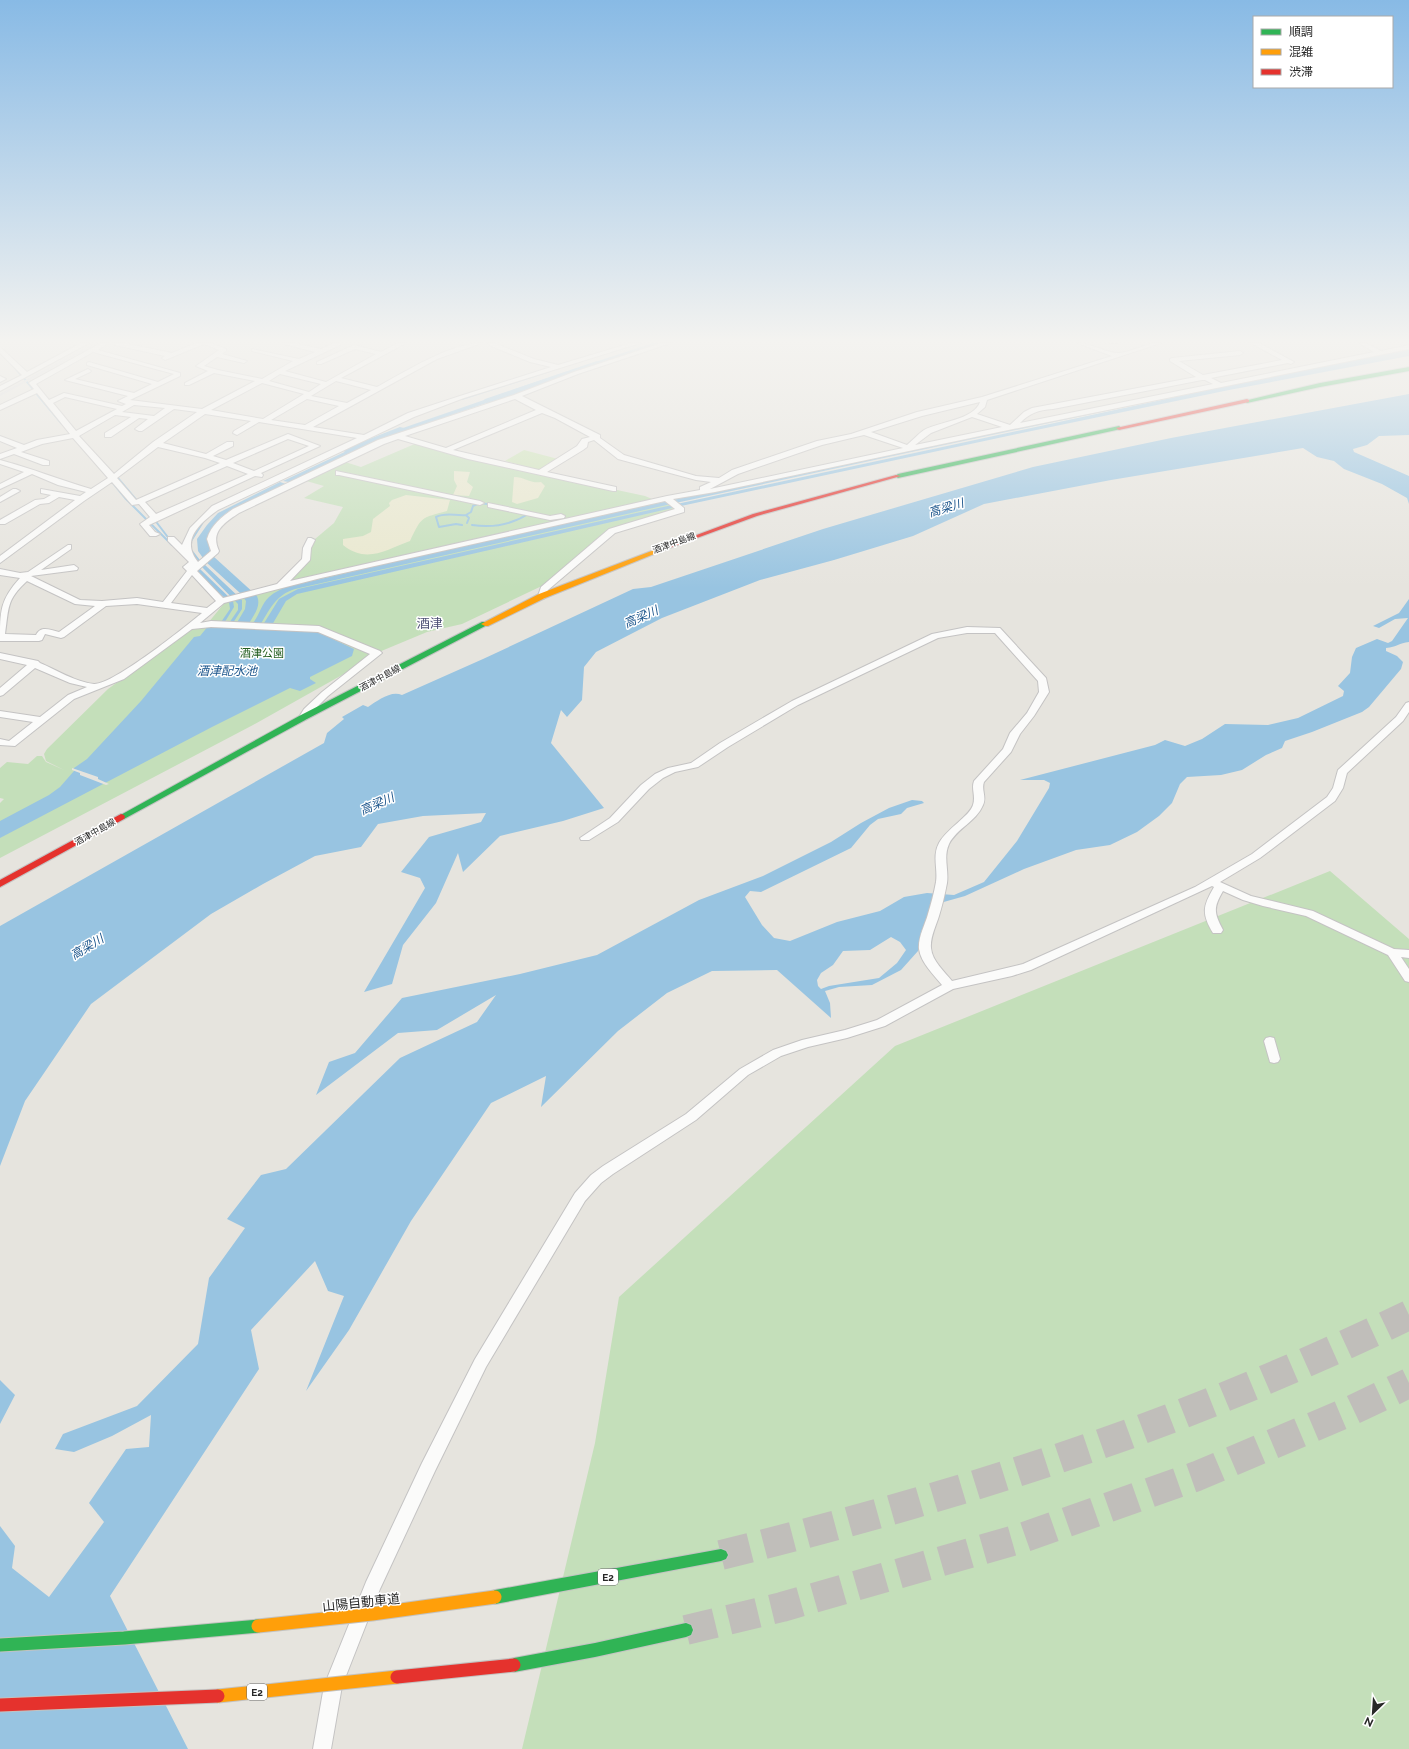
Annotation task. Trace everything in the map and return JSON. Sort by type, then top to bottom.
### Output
[{"type":"main road","name":"酒津中島線","points":[[0,884],[304,718],[444,644],[542,596],[687,539],[755,515],[856,486],[917,471],[1134,425]]},
{"type":"main road","name":"山陽自動車道","points":[[0,1645],[229,1630],[394,1612],[495,1597],[721,1555]]},
{"type":"main road","name":"E2","points":[[0,1705],[231,1695],[514,1665],[595,1650],[686,1630]]},
{"type":"street","points":[[66,425],[109,479]]},
{"type":"street","points":[[0,457],[40,442],[75,435],[93,425]]},
{"type":"street","points":[[108,434],[124,425]]},
{"type":"street","points":[[139,429],[145,425]]},
{"type":"street","points":[[0,560],[81,499],[109,479],[125,470],[156,444],[184,425]]},
{"type":"street","points":[[237,433],[253,425]]},
{"type":"street","points":[[292,425],[365,437],[379,441]]},
{"type":"street","points":[[307,427],[311,425]]},
{"type":"street","points":[[191,566],[186,550],[188,539],[201,519],[207,514],[227,502],[391,425]]},
{"type":"street","points":[[165,606],[186,576],[191,566],[211,555],[214,551],[211,540],[227,516],[379,441],[430,425]]},
{"type":"street","points":[[445,451],[507,425]]},
{"type":"street","points":[[574,425],[596,437],[621,457],[696,478],[719,480]]},
{"type":"street","points":[[697,492],[735,472],[820,443],[887,425]]},
{"type":"street","points":[[909,448],[928,431],[946,425]]},
{"type":"street","points":[[1002,425],[1010,427]]},
{"type":"street","points":[[0,742],[11,744],[71,697],[121,677],[223,601],[279,586],[697,492],[715,490],[1022,425]]},
{"type":"street","points":[[303,441],[323,430]]},
{"type":"street","points":[[863,432],[909,448]]},
{"type":"street","points":[[138,502],[228,464],[288,436],[316,446],[144,524],[153,534],[156,534]]},
{"type":"street","points":[[397,436],[445,451],[613,489]]},
{"type":"street","points":[[540,473],[580,448],[584,445],[585,441],[596,437]]},
{"type":"street","points":[[0,438],[24,448]]},
{"type":"street","points":[[156,444],[207,456],[275,480]]},
{"type":"street","points":[[207,456],[230,444]]},
{"type":"street","points":[[14,452],[46,463]]},
{"type":"street","points":[[86,456],[109,479],[138,502],[155,518]]},
{"type":"street","points":[[0,462],[91,492]]},
{"type":"street","points":[[1,487],[30,472]]},
{"type":"street","points":[[339,473],[480,503]]},
{"type":"street","points":[[0,500],[16,491]]},
{"type":"street","points":[[44,491],[81,499]]},
{"type":"street","points":[[2,522],[38,502],[46,501],[58,494]]},
{"type":"street","points":[[542,596],[544,589],[610,533],[618,528],[679,511],[681,509],[668,499]]},
{"type":"street","points":[[491,505],[550,518],[564,515],[566,518]]},
{"type":"street","points":[[171,539],[200,578],[223,601]]},
{"type":"street","points":[[279,586],[306,560],[311,540]]},
{"type":"street","points":[[68,547],[25,576],[11,591],[6,600],[0,637],[39,638],[41,633],[44,631],[61,635],[105,603]]},
{"type":"street","points":[[25,576],[74,568]]},
{"type":"street","points":[[0,572],[25,576],[73,600],[90,604],[136,601],[208,611]]},
{"type":"street","points":[[194,627],[218,624],[322,630],[377,653],[361,664],[326,694],[305,713],[304,718]]},
{"type":"street","points":[[585,838],[614,820],[645,787],[659,776],[672,770],[694,766],[724,744],[795,703],[934,636],[967,630],[997,630],[1043,680],[1044,692],[1031,714],[1014,733],[1007,750],[979,782],[977,787],[980,794],[980,803],[976,811],[951,832],[939,856],[942,873],[935,911],[924,946],[926,954],[949,986]]},
{"type":"street","points":[[0,656],[14,657],[35,663],[73,681],[97,687]]},
{"type":"street","points":[[0,693],[35,663]]},
{"type":"street","points":[[322,1749],[333,1686],[372,1588],[428,1468],[480,1363],[549,1246],[580,1197],[596,1179],[691,1117],[744,1072],[777,1053],[881,1023],[949,986],[1012,972],[1027,967],[1216,884],[1256,856],[1331,799],[1338,788],[1342,772],[1400,718],[1409,705]]},
{"type":"street","points":[[0,714],[41,720]]},
{"type":"street","points":[[1216,884],[1208,908],[1209,914],[1217,930]]},
{"type":"street","points":[[1216,884],[1267,904],[1309,913],[1392,952],[1409,954]]},
{"type":"street","points":[[1392,952],[1409,978]]},
{"type":"street","points":[[1270,1041],[1274,1059]]},
{"type":"green space","points":[[417,443],[547,475],[645,496],[652,499],[289,581],[311,550],[315,539],[334,523],[343,507],[304,498],[324,486],[303,480],[342,461],[361,467]]},
{"type":"green space","points":[[524,450],[558,459],[539,470],[505,461]]},
{"type":"green space","name":"酒津公園","points":[[663,499],[678,509],[618,527],[546,584],[462,624],[427,632],[379,652],[351,670],[253,725],[0,858],[0,803],[4,799],[0,798],[0,768],[7,762],[28,764],[37,756],[42,756],[46,762],[64,770],[46,761],[44,754],[47,749],[108,689],[193,627],[208,623],[226,601]]},
{"type":"green space","points":[[1330,871],[1409,939],[1409,1749],[522,1749],[595,1443],[619,1297],[895,1046]]},
{"type":"sand","points":[[454,471],[470,472],[467,482],[473,487],[469,496],[453,495],[457,486],[454,480]]},
{"type":"sand","points":[[514,477],[534,482],[541,482],[545,486],[538,498],[517,504],[512,502]]},
{"type":"sand","points":[[406,495],[450,500],[447,511],[427,517],[420,522],[410,541],[376,554],[360,554],[343,545],[343,539],[363,536],[371,532],[373,519],[390,506],[389,503],[392,500]]},
{"type":"water","points":[[413,425],[424,425],[382,439],[374,438]]},
{"type":"water","name":"酒津配水池","points":[[1034,425],[1042,425],[671,504],[295,589],[277,599],[259,627],[261,628],[279,599],[298,589],[672,505],[1047,425],[1062,425],[681,506],[297,594],[286,601],[272,625],[316,631],[354,649],[352,656],[310,677],[310,679],[316,683],[300,691],[290,688],[0,838],[0,821],[49,795],[60,787],[74,771],[74,768],[87,759],[141,701],[194,637],[200,636],[209,625],[219,625],[230,609],[229,602],[196,571],[199,568],[233,601],[234,607],[223,625],[227,626],[238,610],[238,604],[201,566],[204,564],[242,600],[242,609],[231,626],[235,626],[245,609],[246,601],[240,593],[206,562],[213,556],[257,596],[257,608],[247,627],[257,618],[263,605],[269,597],[283,588],[722,489]]},
{"type":"water","name":"高梁川","points":[[1243,425],[1409,425],[1409,435],[1379,436],[1367,445],[1353,449],[1354,452],[1409,476],[1409,504],[1407,498],[1382,484],[1344,469],[1334,461],[1317,457],[1303,448],[1111,480],[984,504],[913,536],[834,560],[760,580],[662,618],[596,652],[584,667],[582,700],[567,717],[561,710],[551,743],[604,808],[563,821],[500,836],[463,872],[458,853],[436,903],[403,945],[392,984],[364,992],[425,888],[420,878],[401,872],[429,837],[481,822],[486,813],[423,816],[378,824],[361,847],[315,856],[211,914],[91,1004],[25,1101],[0,1166],[0,926],[324,743],[327,733],[344,719],[342,717],[363,705],[368,707],[389,695],[402,695],[633,589],[651,587],[823,529],[1033,467]]},
{"type":"water","points":[[370,440],[375,442],[289,482],[283,481]]},
{"type":"water","points":[[280,482],[286,484],[229,511],[220,518],[207,538],[210,551],[203,558],[198,551],[197,539],[218,513]]},
{"type":"water","points":[[1409,599],[1409,642],[1386,648],[1386,651],[1397,656],[1403,662],[1401,669],[1369,707],[1362,712],[1285,741],[1282,748],[1266,755],[1242,770],[1221,775],[1187,777],[1180,784],[1172,803],[1159,816],[1137,832],[1110,845],[1076,850],[1024,869],[965,896],[933,905],[921,932],[918,951],[901,970],[872,985],[839,987],[825,991],[830,1003],[831,1018],[777,970],[712,971],[667,993],[618,1031],[541,1107],[546,1076],[491,1103],[411,1221],[349,1330],[306,1391],[344,1296],[328,1291],[315,1261],[251,1330],[259,1369],[110,1596],[188,1749],[0,1749],[0,1526],[15,1546],[12,1568],[49,1597],[104,1522],[89,1503],[126,1449],[149,1447],[151,1415],[112,1436],[74,1452],[55,1449],[63,1434],[137,1406],[198,1344],[209,1278],[245,1228],[227,1219],[261,1175],[286,1169],[400,1058],[477,1022],[496,995],[437,1030],[398,1033],[316,1095],[329,1062],[355,1053],[402,998],[520,974],[597,955],[699,900],[763,876],[831,842],[861,823],[889,808],[912,800],[922,801],[924,803],[907,808],[901,814],[878,819],[870,825],[851,848],[761,892],[750,891],[745,897],[762,925],[774,938],[790,941],[837,922],[880,911],[904,897],[927,893],[954,895],[984,882],[1017,841],[1049,788],[1050,783],[1044,780],[1020,780],[1155,745],[1165,740],[1185,746],[1202,739],[1225,724],[1268,725],[1298,718],[1343,696],[1344,691],[1338,686],[1350,673],[1352,657],[1356,648],[1377,639],[1388,643],[1392,641],[1408,618],[1395,619],[1379,628],[1373,626],[1399,613]],"holes":[[[891,937],[900,942],[906,950],[897,963],[879,978],[829,986],[821,989],[818,986],[817,980],[821,973],[833,965],[843,951],[870,950]]]},
{"type":"water","points":[[0,1380],[15,1395],[0,1424]]},
{"type":"pier","points":[[72,768],[98,777],[98,779],[109,784],[106,785],[80,775],[80,773],[72,770]]},
{"type":"waterway","points":[[350,451],[400,431]]},
{"type":"waterway","points":[[117,477],[138,502]]},
{"type":"waterway","points":[[113,483],[126,499],[172,545]]},
{"type":"waterway","points":[[466,515],[471,512],[473,506],[480,503],[487,504]]},
{"type":"waterway","points":[[462,525],[456,524],[439,527],[436,517],[447,514],[466,515]]},
{"type":"waterway","points":[[472,525],[501,525],[515,521],[528,514]]},
{"type":"waterway","points":[[466,515],[469,518],[467,523]]},
{"type":"waterway","points":[[154,519],[170,540]]},
{"type":"waterway","points":[[191,541],[203,522]]},
{"type":"waterway","points":[[191,550],[201,563]]},
{"type":"tunnel","points":[[721,1555],[926,1500],[1079,1452],[1165,1421],[1235,1393],[1305,1363],[1409,1315]]},
{"type":"tunnel","points":[[686,1630],[782,1607],[1019,1539],[1197,1476],[1346,1413],[1409,1383]]},
{"type":"traffic: fast","points":[[898,476],[1119,428]]},
{"type":"traffic: fast","points":[[121,817],[304,717],[485,624]]},
{"type":"traffic: fast","points":[[495,1597],[721,1555]]},
{"type":"traffic: fast","points":[[0,1645],[124,1638],[258,1626]]},
{"type":"traffic: fast","points":[[514,1665],[595,1650],[686,1630]]},
{"type":"traffic: slow","points":[[485,624],[542,596],[662,549]]},
{"type":"traffic: slow","points":[[258,1626],[372,1614],[495,1597]]},
{"type":"traffic: slow","points":[[218,1696],[397,1677]]},
{"type":"traffic: jam","points":[[1119,428],[1135,425]]},
{"type":"traffic: jam","points":[[662,549],[755,515],[898,476]]},
{"type":"traffic: jam","points":[[0,884],[121,817]]},
{"type":"traffic: jam","points":[[397,1677],[514,1665]]},
{"type":"traffic: jam","points":[[0,1705],[218,1696]]},
{"type":"district","name":"酒津","points":[[430,623]]}]
